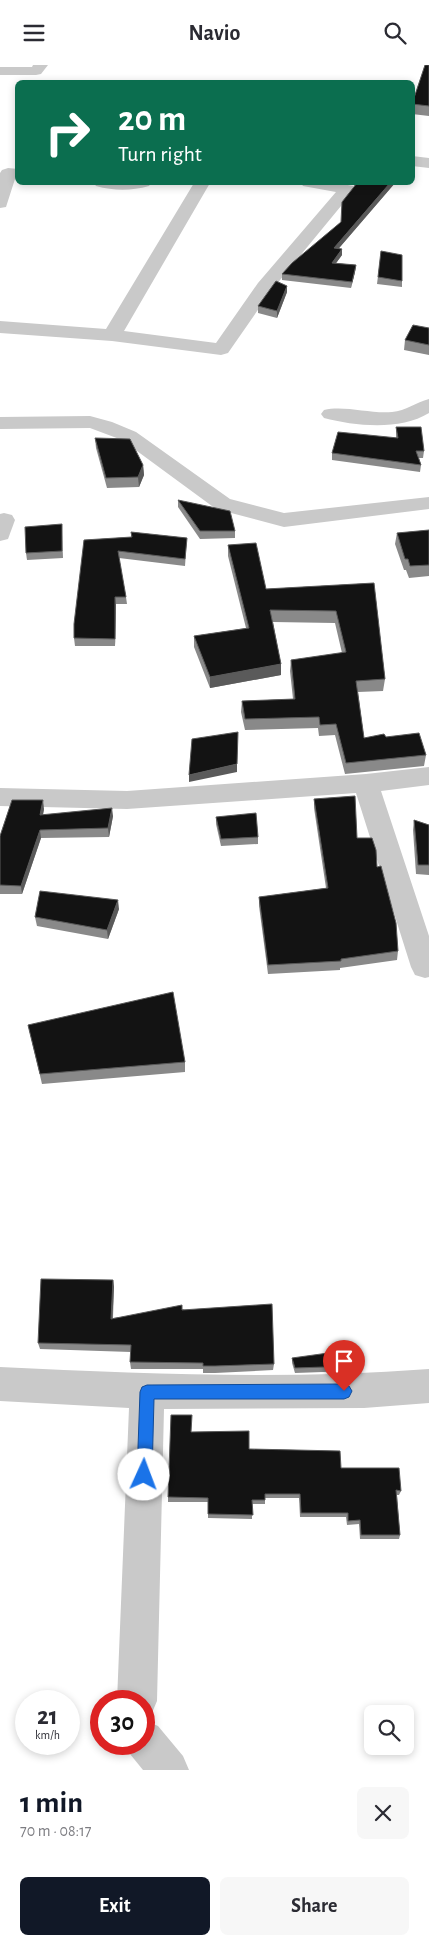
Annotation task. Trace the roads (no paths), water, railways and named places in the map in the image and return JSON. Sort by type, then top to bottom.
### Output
[{"type":"street","points":[[0,71],[36,71],[41,65]]},
{"type":"street","points":[[415,161],[429,163]]},
{"type":"street","points":[[0,203],[8,174]]},
{"type":"street","points":[[113,185],[126,185]]},
{"type":"street","points":[[112,335],[201,185]]},
{"type":"street","points":[[0,327],[112,335],[221,349],[232,330],[347,189],[322,185]]},
{"type":"street","points":[[331,414],[396,419],[418,414],[429,405]]},
{"type":"street","points":[[0,423],[78,421],[105,426],[130,436],[209,495],[223,503],[284,520],[429,503]]},
{"type":"street","points":[[0,797],[127,800],[366,783],[429,776]]},
{"type":"street","points":[[366,783],[425,967]]},
{"type":"street","points":[[0,1384],[147,1392],[364,1391],[429,1386]]},
{"type":"street","points":[[137,1690],[147,1392]]},
{"type":"street","points":[[155,1753],[169,1770]]}]
